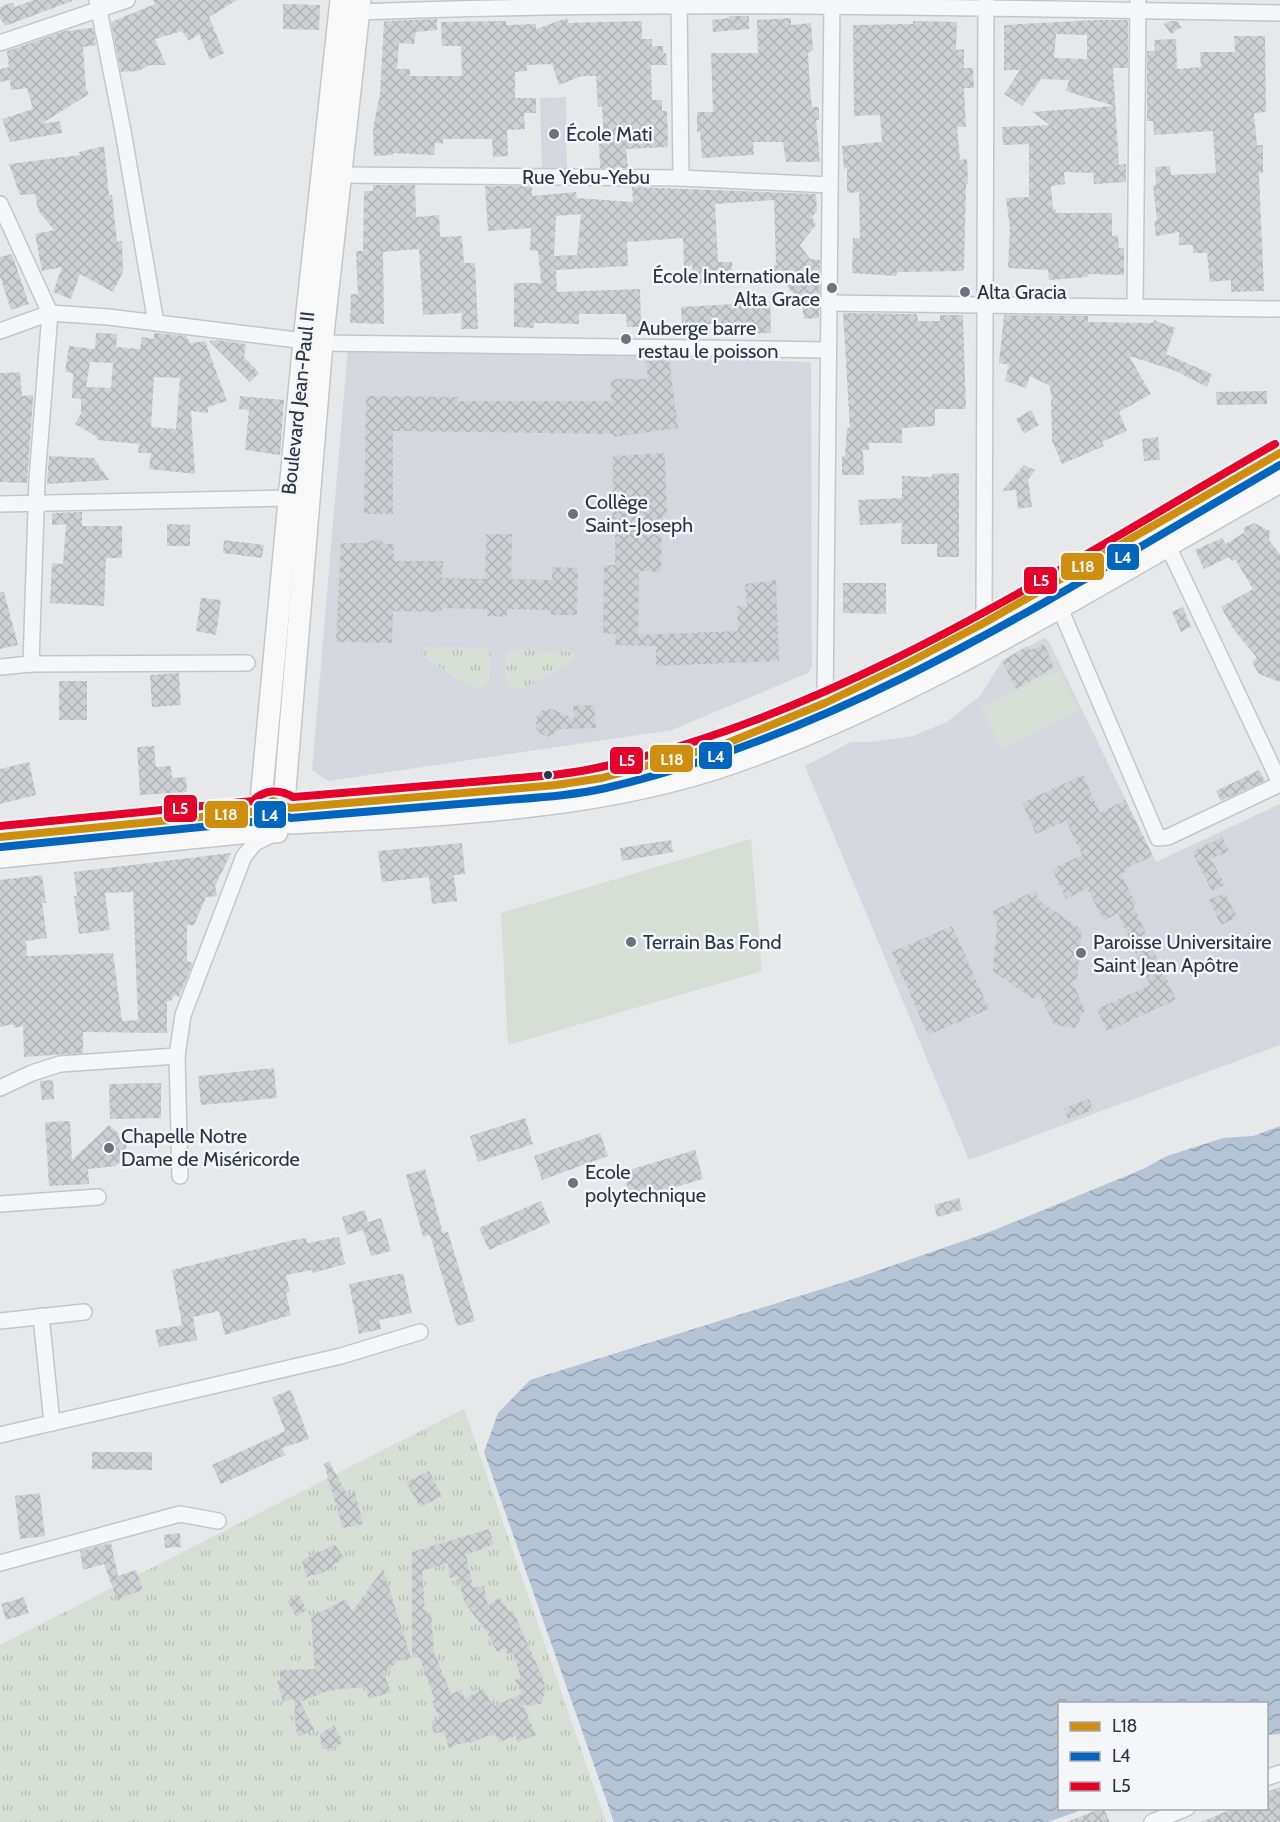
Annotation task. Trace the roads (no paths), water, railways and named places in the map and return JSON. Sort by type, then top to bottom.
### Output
[{"type":"main road","name":"Boulevard Jean-Paul II","points":[[276,816],[341,0]]},
{"type":"main road","name":"Boulevard Jean-Paul II","points":[[276,816],[289,498],[313,341],[342,176],[359,6]]},
{"type":"main road","points":[[0,837],[276,816],[502,791],[602,778],[725,744],[825,703],[984,623],[1280,453]]},
{"type":"main road","points":[[0,857],[276,816],[447,814],[581,799],[671,781],[735,763],[902,693],[1280,482]]},
{"type":"street","points":[[0,43],[98,4],[126,0]]},
{"type":"street","points":[[359,6],[534,2],[1138,5],[1280,13]]},
{"type":"street","points":[[679,2],[681,178]]},
{"type":"street","points":[[825,703],[832,3]]},
{"type":"street","points":[[98,4],[123,131],[156,323]]},
{"type":"street","points":[[986,4],[983,305],[984,623],[994,642]]},
{"type":"street","points":[[1135,307],[1138,5]]},
{"type":"street","name":"Rue Yebu-Yebu","points":[[342,176],[681,178],[830,185]]},
{"type":"street","points":[[0,204],[50,313],[31,664]]},
{"type":"street","points":[[828,303],[1280,309]]},
{"type":"street","points":[[0,331],[50,313],[313,341],[828,350]]},
{"type":"street","points":[[0,504],[289,498]]},
{"type":"street","points":[[1059,606],[1158,838],[1168,837],[1280,783],[1167,544]]},
{"type":"street","points":[[0,667],[31,664],[247,663]]},
{"type":"street","points":[[180,1176],[177,1056],[183,1015],[240,863],[276,816]]},
{"type":"street","points":[[0,1088],[32,1072],[60,1064],[177,1056]]},
{"type":"street","points":[[0,1204],[98,1197]]},
{"type":"street","points":[[0,1321],[84,1312]]},
{"type":"street","points":[[41,1316],[52,1423]]},
{"type":"street","points":[[0,1434],[341,1356],[420,1332]]},
{"type":"street","points":[[0,1563],[180,1514],[218,1521]]},
{"type":"street","points":[[1152,1822],[1184,1810]]},
{"type":"water","points":[[1280,1126],[1280,1734],[1268,1735],[1268,1702],[1058,1702],[1058,1810],[1081,1810],[1048,1822],[614,1822],[484,1452],[498,1413],[530,1380],[851,1280],[992,1231],[1143,1169],[1167,1156],[1223,1138],[1253,1136]]},
{"type":"place","name":"École Mati","points":[[554,134]]},
{"type":"place","name":"École Internationale Alta Grace","points":[[832,288]]},
{"type":"place","name":"Alta Gracia","points":[[965,292]]},
{"type":"place","name":"Auberge barre restau le poisson","points":[[626,339]]},
{"type":"place","name":"Collège Saint-Joseph","points":[[573,514]]},
{"type":"place","name":"Terrain Bas Fond","points":[[631,942]]},
{"type":"place","name":"Paroisse Universitaire Saint Jean Apôtre","points":[[1081,953]]},
{"type":"place","name":"Chapelle Notre Dame de Miséricorde","points":[[109,1148]]},
{"type":"place","name":"Ecole polytechnique","points":[[573,1183]]}]
